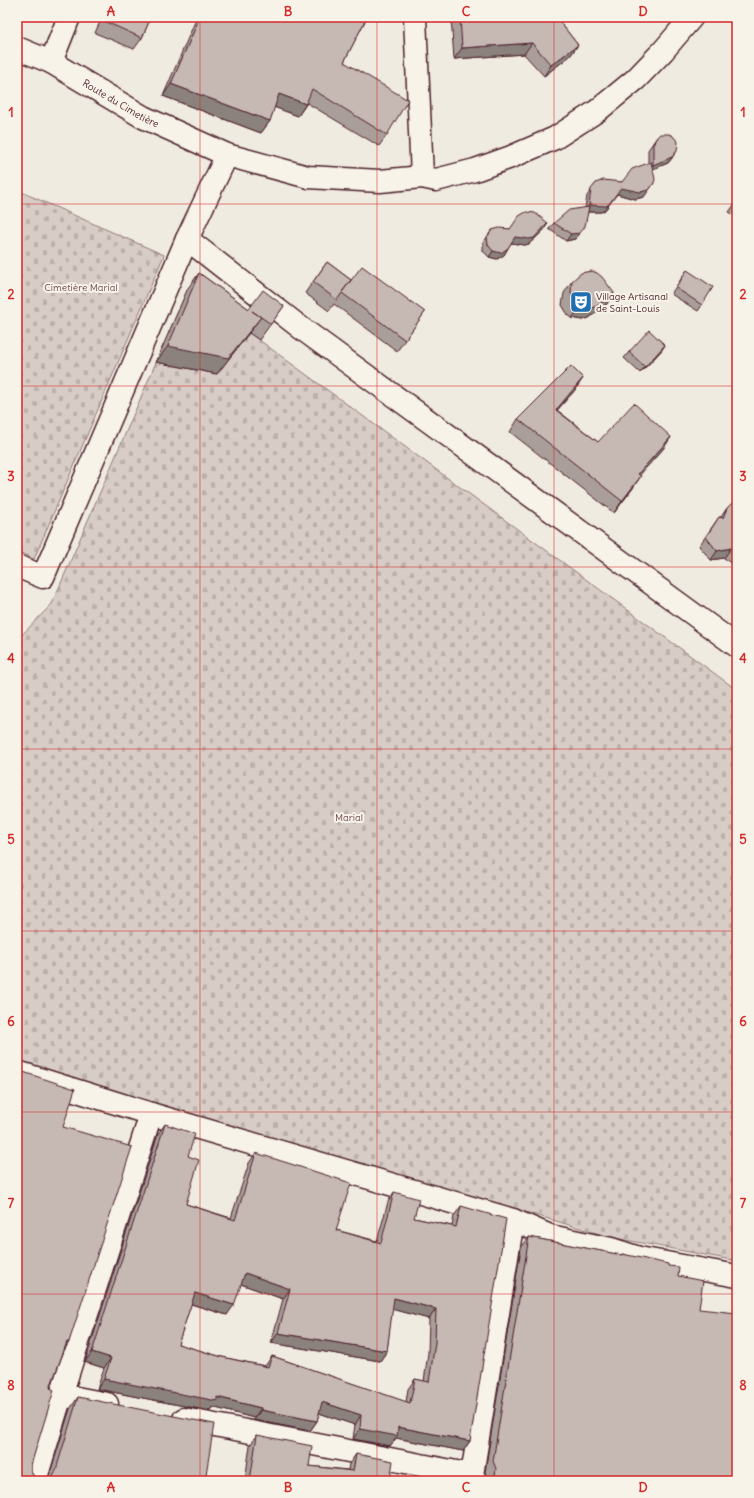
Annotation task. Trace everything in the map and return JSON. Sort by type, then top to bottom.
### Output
[{"type":"main road","points":[[51,62],[69,17]]},
{"type":"main road","points":[[415,17],[422,177]]},
{"type":"main road","name":"Route du Cimetière","points":[[17,48],[51,62],[143,117],[226,155],[308,177],[380,181],[422,177],[436,180],[511,157],[555,138],[597,111],[636,79],[663,51],[692,17]]},
{"type":"main road","points":[[17,566],[44,577],[187,240],[226,155]]},
{"type":"main road","points":[[187,240],[301,328],[737,646]]},
{"type":"main road","points":[[17,1072],[151,1114],[513,1220],[550,1236],[611,1249],[639,1258],[737,1276]]},
{"type":"main road","points":[[35,1481],[151,1114]]},
{"type":"main road","points":[[162,1414],[474,1478],[513,1220]]},
{"type":"main road","points":[[61,1395],[123,1407]]},
{"type":"green space","name":"Cimetière Marial","points":[[17,190],[164,255],[34,559],[17,551]]},
{"type":"green space","name":"Marial","points":[[188,288],[737,690],[737,1261],[610,1237],[457,1192],[123,1099],[17,1066],[17,640],[52,604]]},
{"type":"building","points":[[105,17],[151,17],[142,38],[104,21]]},
{"type":"building","points":[[200,17],[367,17],[344,62],[408,100],[387,135],[312,89],[306,104],[279,94],[270,121],[171,84]]},
{"type":"building","points":[[460,17],[556,17],[578,45],[551,65],[532,43],[462,48]]},
{"type":"building","points":[[660,134],[669,134],[673,136],[678,142],[677,151],[672,157],[653,165],[653,144]]},
{"type":"building","points":[[651,162],[655,179],[649,190],[640,192],[621,188],[606,206],[589,205],[591,189],[596,183],[603,180],[622,182],[632,169]]},
{"type":"building","points":[[737,201],[737,208],[734,206]]},
{"type":"building","points":[[589,207],[585,226],[580,233],[571,234],[554,223],[569,210]]},
{"type":"building","points":[[526,212],[535,213],[548,223],[534,238],[529,239],[515,237],[508,248],[501,253],[493,251],[488,245],[487,237],[492,230],[499,228],[510,229],[519,216]]},
{"type":"building","points":[[327,262],[351,280],[342,292],[362,266],[425,312],[405,340],[342,293],[337,300],[313,282]]},
{"type":"building","points":[[687,270],[713,287],[702,305],[676,288]]},
{"type":"building","points":[[592,271],[602,277],[614,293],[592,308],[581,306],[576,303],[571,293],[572,281],[581,273]]},
{"type":"building","points":[[199,273],[249,309],[263,290],[284,306],[271,324],[261,317],[228,358],[168,346]]},
{"type":"building","points":[[649,330],[665,345],[645,367],[629,352]]},
{"type":"building","points":[[571,366],[583,378],[556,410],[598,442],[634,403],[671,437],[638,474],[641,476],[622,501],[518,419]]},
{"type":"building","points":[[737,498],[737,553],[731,548],[717,551],[706,537],[719,517],[723,518],[727,508]]},
{"type":"building","points":[[17,1070],[75,1089],[63,1127],[132,1147],[69,1342],[67,1342],[50,1388],[54,1390],[31,1465],[31,1472],[35,1478],[40,1481],[17,1481],[17,1182],[19,1177],[17,1177]]},
{"type":"building","points":[[165,1124],[195,1134],[188,1156],[199,1160],[186,1204],[235,1220],[256,1153],[351,1183],[336,1230],[381,1243],[394,1192],[419,1199],[414,1218],[456,1227],[461,1206],[506,1219],[470,1441],[398,1427],[397,1436],[360,1429],[361,1415],[322,1402],[317,1421],[261,1410],[261,1408],[217,1397],[217,1401],[104,1379],[111,1358],[92,1352]],"holes":[[[245,1273],[290,1289],[278,1333],[387,1351],[394,1298],[436,1309],[435,1343],[429,1382],[415,1379],[410,1403],[272,1356],[268,1367],[222,1357],[178,1344],[195,1293],[234,1305]]]},
{"type":"building","points":[[529,1237],[632,1256],[668,1264],[668,1266],[679,1267],[678,1276],[703,1281],[699,1309],[737,1313],[736,1481],[489,1481],[495,1475],[496,1469],[493,1461]]},
{"type":"building","points":[[78,1397],[214,1424],[205,1481],[47,1481],[52,1478],[55,1473]]},
{"type":"building","points":[[257,1435],[312,1446],[309,1466],[353,1471],[356,1454],[393,1461],[390,1481],[250,1481]]},
{"type":"building","points":[[440,1478],[470,1481],[440,1481]]},
{"type":"place","name":"Village Artisanal de Saint-Louis","points":[[581,302]]}]
